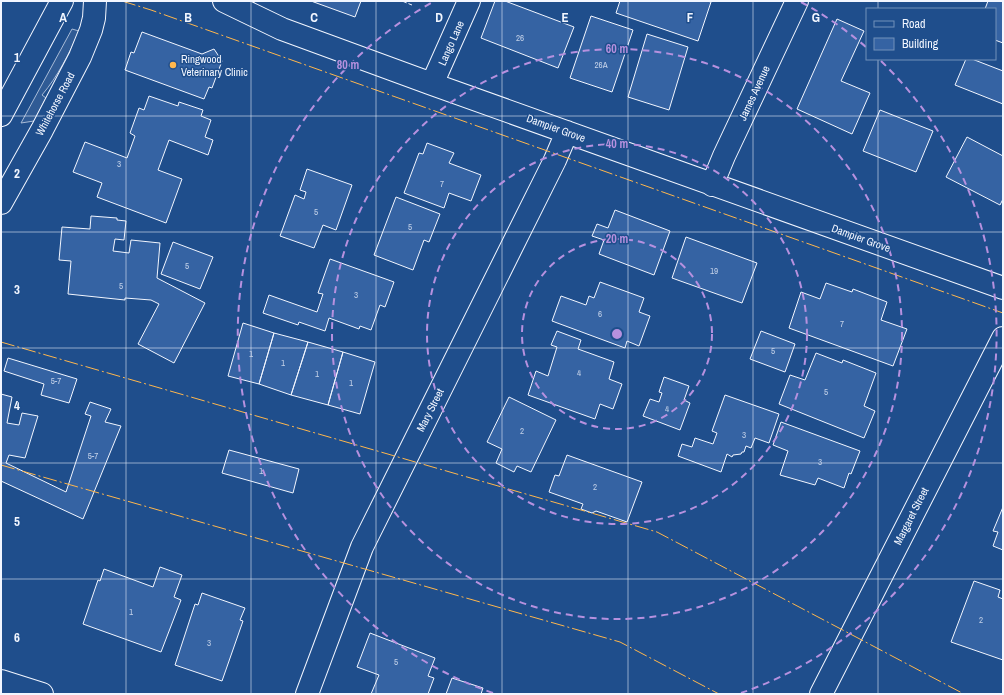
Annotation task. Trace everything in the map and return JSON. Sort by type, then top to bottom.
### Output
[{"type":"main road","points":[[1,115],[62,1]]},
{"type":"main road","name":"Whitehorse Road","points":[[1,203],[42,130],[80,57],[91,30],[94,18],[95,1]]},
{"type":"main road","name":"Dampier Grove","points":[[224,1],[282,29],[712,185],[1003,288]]},
{"type":"main road","name":"Lango Lane","points":[[432,84],[469,1]]},
{"type":"main road","name":"James Avenue","points":[[712,185],[724,156],[797,1]]},
{"type":"main road","name":"Mary Street","points":[[307,694],[362,547],[552,167],[567,132]]},
{"type":"main road","name":"Margaret Street","points":[[821,694],[1003,338]]},
{"type":"main road","points":[[1,681],[42,694]]},
{"type":"shaded area","points":[[72,29],[79,31],[63,64],[42,95],[46,98],[34,121],[21,123]]},
{"type":"building","points":[[311,1],[361,1],[355,17]]},
{"type":"building","points":[[495,1],[505,1],[574,27],[558,68],[481,38]]},
{"type":"building","points":[[620,1],[711,2],[698,41],[616,13]]},
{"type":"building","points":[[988,1],[1003,1],[1003,43],[996,40],[996,8],[985,8]]},
{"type":"building","points":[[591,16],[633,30],[612,92],[570,78]]},
{"type":"building","points":[[837,19],[864,31],[841,81],[870,93],[852,134],[797,109]]},
{"type":"building","name":"Ringwood Veterinary Clinic","points":[[142,32],[202,54],[214,49],[222,61],[212,88],[209,87],[204,99],[125,70],[131,52],[134,53]]},
{"type":"building","points":[[647,34],[688,47],[669,110],[628,97]]},
{"type":"building","points":[[966,60],[975,60],[1003,71],[1003,104],[955,85]]},
{"type":"building","points":[[149,96],[178,106],[179,102],[203,110],[201,116],[211,120],[205,137],[213,140],[208,155],[169,140],[158,170],[182,179],[166,223],[97,197],[102,183],[73,172],[85,142],[127,158],[135,136],[130,133],[139,108],[144,110]]},
{"type":"building","points":[[880,110],[933,131],[916,172],[863,151]]},
{"type":"building","points":[[967,137],[1003,156],[1003,199],[1000,205],[946,177]]},
{"type":"building","points":[[427,143],[454,153],[449,163],[481,175],[471,201],[449,193],[444,208],[404,193],[419,153],[423,154]]},
{"type":"building","points":[[307,169],[352,185],[336,230],[323,225],[314,248],[280,236],[295,195],[304,199],[306,192],[300,190]]},
{"type":"building","points":[[396,197],[440,214],[429,242],[424,240],[413,270],[374,255]]},
{"type":"building","points":[[615,210],[670,231],[654,275],[599,254],[604,240],[592,236],[597,224],[608,228]]},
{"type":"building","points":[[91,216],[117,218],[117,220],[126,221],[124,240],[115,239],[113,251],[129,253],[131,240],[160,243],[157,278],[205,303],[174,363],[138,344],[159,304],[151,300],[125,298],[125,300],[68,294],[71,261],[59,260],[62,227],[90,229]]},
{"type":"building","points":[[686,237],[757,263],[742,303],[672,278]]},
{"type":"building","points":[[173,242],[213,257],[200,289],[161,274]]},
{"type":"building","points":[[330,259],[394,282],[385,307],[380,305],[371,330],[360,326],[359,329],[329,318],[325,331],[299,322],[298,325],[263,313],[269,295],[317,312],[323,294],[318,293]]},
{"type":"building","points":[[600,282],[644,298],[639,312],[650,316],[639,346],[627,341],[625,348],[552,321],[561,296],[586,305],[589,296],[594,298]]},
{"type":"building","points":[[826,283],[852,292],[853,289],[887,302],[881,320],[907,329],[893,366],[789,328],[801,292],[820,299]]},
{"type":"building","points":[[243,323],[274,333],[259,384],[228,376]]},
{"type":"building","points":[[557,331],[581,340],[578,349],[614,362],[609,379],[622,384],[613,409],[600,404],[595,419],[528,395],[536,371],[548,376],[557,347],[551,345]]},
{"type":"building","points":[[761,331],[795,344],[785,372],[750,359]]},
{"type":"building","points":[[274,333],[308,342],[291,395],[259,384]]},
{"type":"building","points":[[308,342],[343,352],[328,405],[291,395]]},
{"type":"building","points":[[343,352],[375,362],[360,414],[328,405]]},
{"type":"building","points":[[816,353],[842,363],[843,360],[876,373],[864,406],[875,411],[864,438],[779,404],[790,375],[805,380]]},
{"type":"building","points":[[8,358],[77,379],[69,403],[41,395],[44,384],[4,371]]},
{"type":"building","points":[[664,377],[689,386],[684,400],[690,403],[680,430],[643,416],[650,399],[659,402],[662,393],[659,392]]},
{"type":"building","points":[[1,394],[12,397],[7,423],[19,425],[22,413],[38,416],[25,458],[9,455],[6,463],[66,492],[91,416],[85,414],[90,402],[111,409],[105,422],[121,426],[83,519],[1,481]]},
{"type":"building","points":[[725,395],[779,414],[769,443],[755,438],[751,448],[746,446],[744,452],[741,454],[733,455],[732,457],[727,454],[721,472],[678,456],[682,444],[692,447],[695,438],[713,444],[717,433],[712,431]]},
{"type":"building","points":[[509,397],[556,420],[531,472],[517,466],[514,472],[496,463],[502,449],[487,442]]},
{"type":"building","points":[[781,422],[860,451],[851,474],[849,473],[844,488],[818,478],[815,485],[780,475],[788,451],[773,445]]},
{"type":"building","points":[[229,450],[299,469],[293,493],[222,473]]},
{"type":"building","points":[[567,455],[642,482],[627,522],[596,511],[592,513],[581,509],[583,504],[549,492],[555,475],[559,476]]},
{"type":"building","points":[[1003,507],[1003,550],[993,546],[998,532],[993,531]]},
{"type":"building","points":[[160,567],[182,575],[174,597],[181,600],[161,652],[83,624],[98,580],[100,581],[104,569],[153,587]]},
{"type":"building","points":[[974,581],[1000,590],[998,597],[1003,599],[1003,660],[951,642]]},
{"type":"building","points":[[202,593],[245,608],[240,620],[243,621],[222,681],[175,665],[195,604],[198,605]]},
{"type":"building","points":[[370,633],[435,658],[428,676],[434,678],[428,694],[371,694],[379,675],[357,667]]},
{"type":"building","points":[[452,678],[483,688],[481,694],[446,694]]},
{"type":"fence","points":[[402,1],[412,5]]},
{"type":"power","points":[[122,1],[1003,313]]},
{"type":"power","points":[[1,342],[657,532],[964,694]]},
{"type":"power","points":[[1,465],[620,642],[719,694]]},
{"type":"place","name":"Ringwood Veterinary Clinic","points":[[173,65]]}]
